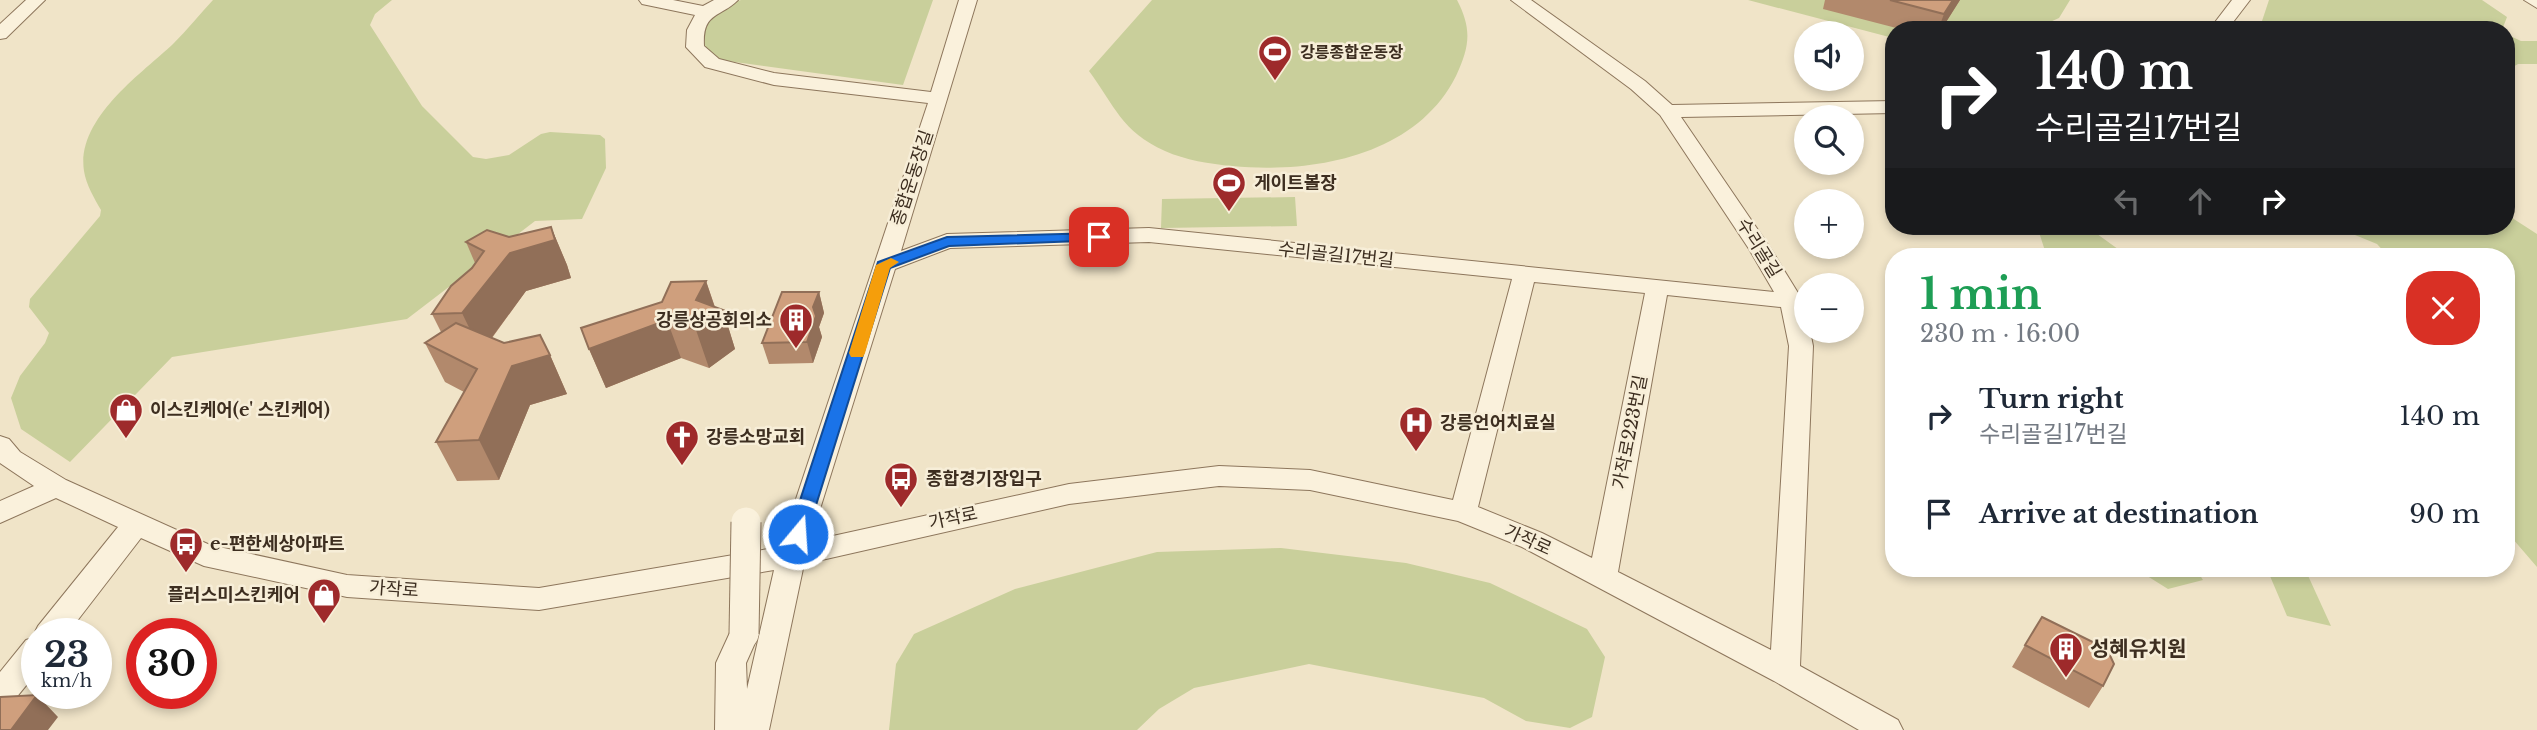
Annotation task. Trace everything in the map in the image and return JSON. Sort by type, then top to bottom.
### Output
[{"type":"street","points":[[648,0],[705,12]]},
{"type":"street","points":[[729,0],[705,12],[696,28],[695,47],[712,63],[774,79],[910,97],[939,98]]},
{"type":"street","name":"종합운동장길","points":[[753,730],[791,556],[968,0]]},
{"type":"street","name":"수리골길","points":[[1520,0],[1638,85],[1667,111],[1745,225],[1791,301],[1801,346],[1788,568],[1785,672]]},
{"type":"street","points":[[2225,21],[2241,0]]},
{"type":"street","points":[[0,34],[22,2]]},
{"type":"street","points":[[1667,111],[1885,107]]},
{"type":"street","name":"수리골길17번길","points":[[884,265],[947,241],[1149,235],[1791,301]]},
{"type":"street","points":[[1463,512],[1524,275]]},
{"type":"street","name":"가작로223번길","points":[[1603,575],[1657,289]]},
{"type":"street","name":"가작로","points":[[0,445],[11,459],[56,487],[204,555],[347,586],[538,599],[791,556],[1069,494],[1219,475],[1310,480],[1463,512],[1532,540],[1785,672],[1887,730]]},
{"type":"street","points":[[0,513],[56,487]]},
{"type":"street","points":[[731,730],[731,663],[744,634],[746,522]]},
{"type":"street","points":[[62,618],[136,524]]},
{"type":"street","points":[[0,695],[21,669]]},
{"type":"green space","points":[[213,0],[392,0],[375,14],[370,25],[422,106],[473,157],[486,159],[509,155],[541,134],[550,132],[600,135],[605,139],[606,168],[582,219],[535,221],[407,319],[172,357],[70,462],[21,429],[11,398],[20,376],[45,343],[49,333],[29,307],[30,299],[100,216],[101,210],[88,186],[84,171],[84,152],[90,133],[100,116]]},
{"type":"green space","points":[[741,0],[933,0],[903,85],[713,59],[702,46],[700,30],[723,6]]},
{"type":"green space","name":"강릉종합운동장","points":[[1152,0],[1457,0],[1467,29],[1466,46],[1456,76],[1438,103],[1416,125],[1389,142],[1359,154],[1296,167],[1263,168],[1215,164],[1173,154],[1138,135],[1120,117],[1089,71]]},
{"type":"green space","points":[[1748,0],[2070,0],[2059,18],[2052,21],[1885,21],[1885,36],[1864,30],[1864,21],[1828,21]]},
{"type":"green space","points":[[2269,0],[2482,0],[2507,17],[2505,21],[2262,21]]},
{"type":"green space","points":[[2515,38],[2537,41],[2537,64],[2515,66]]},
{"type":"green space","name":"게이트볼장","points":[[1295,197],[1297,226],[1161,228],[1162,199]]},
{"type":"green space","points":[[2515,220],[2537,234],[2537,567],[2515,541],[2515,248],[2381,248],[2355,235],[2515,235]]},
{"type":"green space","points":[[2040,235],[2098,235],[2117,248],[2044,248]]},
{"type":"green space","points":[[1281,548],[1406,563],[1490,583],[1587,629],[1605,657],[1592,717],[1570,728],[1526,721],[1484,698],[1309,664],[1194,688],[1159,709],[1137,730],[889,730],[896,664],[914,634],[1015,589],[1157,552]]},
{"type":"green space","points":[[2149,577],[2201,577],[2203,580],[2168,589]]},
{"type":"green space","points":[[2270,577],[2309,577],[2331,626],[2287,616]]},
{"type":"building","points":[[1890,0],[1953,0],[1944,14]]},
{"type":"building","points":[[551,227],[555,240],[510,253],[462,313],[432,314],[451,286],[472,268],[484,251],[466,242],[487,230],[509,237]]},
{"type":"building","points":[[706,281],[696,300],[723,310],[696,330],[667,320],[589,349],[581,328],[662,302],[671,282]]},
{"type":"building","points":[[782,292],[819,292],[813,307],[816,316],[807,342],[762,343]]},
{"type":"building","points":[[456,323],[504,343],[540,335],[550,355],[512,366],[479,440],[436,442],[477,369],[425,343]]},
{"type":"building","points":[[2042,617],[2107,649],[2114,664],[2103,686],[2025,645]]},
{"type":"building","points":[[21,696],[21,709],[27,709],[11,730],[0,730],[0,697]]},
{"type":"slow traffic","points":[[857,353],[884,265],[891,262]]},
{"type":"place","name":"강릉종합운동장","points":[[1275,82]]},
{"type":"place","name":"게이트볼장","points":[[1229,213]]},
{"type":"place","name":"강릉상공회의소","points":[[796,350]]},
{"type":"place","name":"이스킨케어(e' 스킨케어)","points":[[126,440]]},
{"type":"place","name":"강릉언어치료실","points":[[1416,453]]},
{"type":"place","name":"강릉소망교회","points":[[682,467]]},
{"type":"place","name":"종합경기장입구","points":[[901,509]]},
{"type":"place","name":"e-편한세상아파트","points":[[186,574]]},
{"type":"place","name":"플러스미스킨케어","points":[[324,625]]},
{"type":"place","name":"성혜유치원","points":[[2066,679]]},
{"type":"route","points":[[798,534],[884,265],[947,241],[1099,237]]}]
